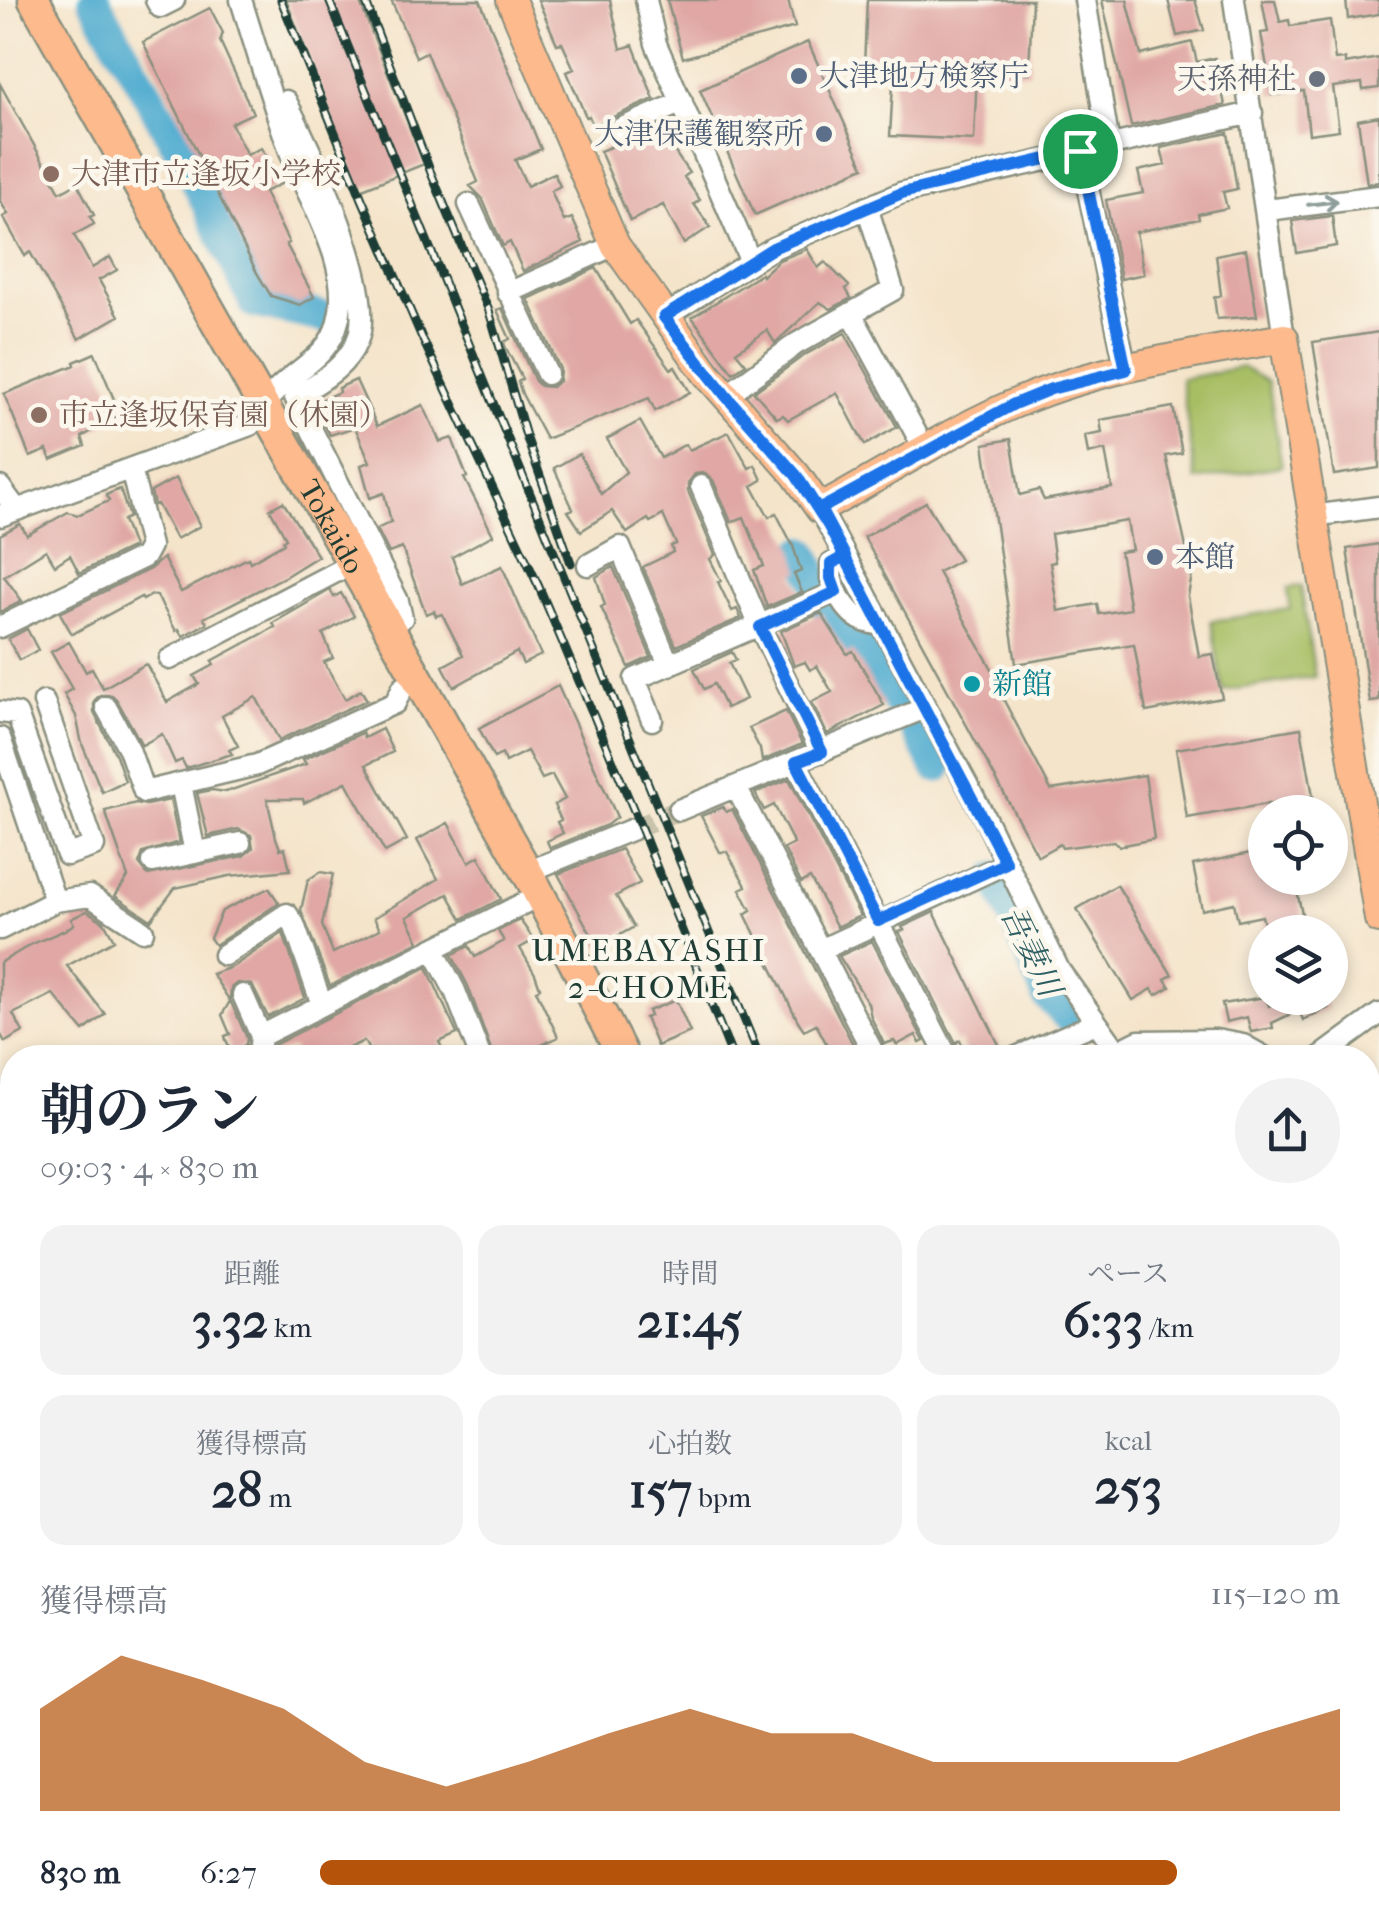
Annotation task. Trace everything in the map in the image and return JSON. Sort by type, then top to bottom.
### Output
[{"type":"highway","name":"Tokaido","points":[[34,0],[534,883],[617,1045]]},
{"type":"main road","points":[[511,0],[614,245],[664,317],[820,509],[1024,399],[1126,370],[1284,338],[1379,919]]},
{"type":"street","points":[[156,0],[160,7],[174,0]]},
{"type":"street","points":[[0,487],[9,513],[240,431],[250,425],[273,393],[328,344],[338,323],[342,295],[337,268],[291,153],[241,0]]},
{"type":"street","points":[[646,0],[656,44],[750,260]]},
{"type":"street","points":[[1086,0],[1109,144]]},
{"type":"street","points":[[1234,0],[1284,338]]},
{"type":"street","points":[[265,77],[287,103],[356,270],[361,297],[360,332],[342,366],[295,397],[398,602],[402,618],[389,628]]},
{"type":"street","points":[[620,129],[682,102]]},
{"type":"street","points":[[664,317],[750,260],[902,193],[1252,113]]},
{"type":"street","points":[[1080,151],[1126,370]]},
{"type":"street","points":[[1267,210],[1379,196]]},
{"type":"street","points":[[469,204],[547,374]]},
{"type":"street","points":[[726,396],[787,349],[899,287],[867,207]]},
{"type":"street","points":[[508,293],[614,245]]},
{"type":"street","points":[[851,314],[926,450]]},
{"type":"street","points":[[0,626],[144,557],[150,546],[131,469]]},
{"type":"street","points":[[701,486],[760,627],[822,752]]},
{"type":"street","points":[[1313,516],[1379,506]]},
{"type":"street","points":[[820,509],[881,624],[916,714],[1006,863],[1059,970],[1112,1045]]},
{"type":"street","points":[[588,565],[620,547],[669,665]]},
{"type":"street","points":[[827,596],[831,564],[845,556]]},
{"type":"street","points":[[170,659],[353,564]]},
{"type":"street","points":[[652,720],[635,679],[827,596]]},
{"type":"street","points":[[827,596],[868,624],[881,624]]},
{"type":"street","points":[[106,707],[129,749],[144,792],[256,766],[396,703],[403,687],[418,678]]},
{"type":"street","points":[[0,712],[16,714],[68,855],[94,846],[44,702]]},
{"type":"street","points":[[678,810],[916,714]]},
{"type":"street","points":[[0,738],[54,902]]},
{"type":"street","points":[[796,762],[941,1045]]},
{"type":"street","points":[[180,784],[195,853]]},
{"type":"street","points":[[736,787],[869,1045]]},
{"type":"street","points":[[261,1036],[432,949],[534,883],[632,828]]},
{"type":"street","points":[[153,862],[240,844]]},
{"type":"street","points":[[820,950],[1006,863]]},
{"type":"street","points":[[0,929],[54,902],[90,896],[143,931]]},
{"type":"street","points":[[224,954],[287,914],[322,1005]]},
{"type":"street","points":[[432,949],[476,1045]]},
{"type":"street","points":[[243,995],[261,1036],[260,1045]]},
{"type":"street","points":[[1337,1045],[1379,1014]]},
{"type":"street","points":[[1044,1045],[1096,1023]]},
{"type":"street","points":[[1134,1045],[1139,1041],[1216,1040],[1243,1045]]},
{"type":"green space","points":[[1242,367],[1268,382],[1282,466],[1196,480],[1181,379]]},
{"type":"green space","points":[[1301,586],[1315,677],[1223,691],[1211,621],[1290,609],[1288,588]]},
{"type":"building","points":[[286,0],[359,0],[424,164],[360,190]]},
{"type":"building","points":[[391,0],[480,0],[541,149],[515,160],[527,186],[554,173],[560,186],[551,191],[564,221],[572,218],[583,242],[523,271],[510,242],[503,246],[482,198],[470,186],[478,182],[426,52],[416,57]]},
{"type":"building","points":[[538,0],[610,0],[621,49],[633,45],[654,99],[593,126],[567,72],[574,69],[562,43],[557,44]]},
{"type":"building","points":[[667,0],[788,0],[795,27],[683,58]]},
{"type":"building","points":[[867,0],[1032,0],[1029,73],[977,71],[974,140],[890,136],[894,67],[864,66]]},
{"type":"building","points":[[1102,0],[1127,0],[1141,55],[1192,42],[1197,62],[1215,58],[1225,105],[1131,126]]},
{"type":"building","points":[[1168,0],[1195,0],[1204,30],[1177,36]]},
{"type":"building","points":[[1262,0],[1275,0],[1280,22],[1289,20],[1290,26],[1330,20],[1335,60],[1345,59],[1345,64],[1379,58],[1379,88],[1363,90],[1362,83],[1333,87],[1339,130],[1309,134],[1304,91],[1272,95],[1261,33],[1268,32]]},
{"type":"building","points":[[1346,0],[1379,0],[1379,14],[1348,19]]},
{"type":"building","points":[[210,8],[223,33],[220,41],[253,113],[231,123],[247,155],[261,148],[283,183],[264,192],[314,297],[300,305],[271,296],[257,273],[143,42]]},
{"type":"building","points":[[808,42],[864,167],[755,215],[700,90]]},
{"type":"building","points":[[0,84],[60,192],[77,183],[94,215],[90,217],[94,224],[74,235],[92,268],[110,257],[117,270],[99,280],[119,316],[79,339],[30,252],[25,256],[3,217],[8,214],[0,201]]},
{"type":"building","points":[[1379,116],[1379,182],[1367,184],[1358,120]]},
{"type":"building","points":[[664,125],[674,143],[670,145],[689,173],[684,177],[700,200],[694,204],[710,227],[684,244],[663,205],[630,221],[600,151]]},
{"type":"building","points":[[1228,133],[1237,189],[1223,192],[1227,208],[1198,214],[1199,219],[1136,232],[1144,274],[1121,279],[1106,200],[1143,193],[1138,171],[1165,165],[1161,148]]},
{"type":"building","points":[[1332,216],[1336,246],[1297,253],[1292,221]]},
{"type":"building","points":[[807,249],[818,268],[825,262],[849,286],[846,289],[851,298],[831,309],[820,302],[775,343],[767,330],[736,352],[746,364],[733,373],[692,317],[762,276],[779,260]]},
{"type":"building","points":[[1246,249],[1257,316],[1217,319],[1214,297],[1221,295],[1216,255]]},
{"type":"building","points":[[596,268],[630,324],[636,320],[690,392],[655,411],[649,398],[546,439],[522,394],[518,382],[522,379],[505,346],[504,342],[510,339],[497,310],[502,308],[535,381],[540,386],[552,387],[559,381],[560,369],[528,299]]},
{"type":"building","points":[[1379,332],[1379,468],[1334,475],[1313,342]]},
{"type":"building","points":[[845,333],[897,427],[865,445],[837,393],[788,420],[783,415],[777,418],[754,392],[803,356]]},
{"type":"building","points":[[95,353],[120,414],[82,437],[85,446],[51,460],[47,450],[30,457],[4,394]]},
{"type":"building","points":[[356,380],[377,426],[423,405],[440,442],[452,438],[467,477],[464,478],[493,535],[452,557],[462,584],[502,566],[541,655],[523,664],[517,652],[454,687],[443,666],[463,655],[442,614],[426,614],[402,548],[389,553],[377,529],[391,522],[384,493],[370,498],[361,465],[370,462],[355,427],[330,435],[314,403]]},
{"type":"building","name":"本館","points":[[1173,407],[1182,453],[1166,456],[1192,575],[1188,596],[1199,656],[1213,654],[1222,698],[1146,712],[1134,644],[1016,664],[984,444],[1011,439],[1020,495],[1039,490],[1044,500],[1112,488],[1105,450],[1088,454],[1085,436],[1102,433],[1100,420]],"holes":[[[1127,521],[1132,550],[1120,552],[1130,609],[1099,614],[1097,604],[1058,611],[1050,563],[1055,562],[1051,534]]]},
{"type":"building","points":[[640,421],[661,458],[686,444],[689,450],[729,432],[749,468],[755,465],[762,480],[752,486],[769,517],[776,513],[793,546],[801,571],[794,574],[802,592],[767,607],[754,570],[764,566],[744,517],[731,522],[713,480],[704,473],[695,474],[688,483],[688,491],[715,555],[710,559],[721,581],[718,582],[732,611],[737,609],[741,618],[676,646],[643,567],[673,552],[671,546],[676,544],[663,515],[650,522],[648,519],[627,533],[612,511],[581,531],[568,511],[573,509],[554,468],[579,454],[601,494],[626,472],[607,439]]},
{"type":"building","points":[[176,478],[200,526],[176,539],[157,504],[154,505],[151,492]]},
{"type":"building","points":[[120,489],[129,517],[123,520],[133,547],[79,573],[70,555],[55,565],[46,550],[4,576],[22,601],[0,612],[0,535],[20,524],[27,535],[68,512],[78,515],[109,501],[106,495]]},
{"type":"building","points":[[283,502],[318,556],[204,618],[207,623],[183,636],[179,629],[176,631],[157,596],[152,595],[143,600],[141,597],[72,634],[60,613],[150,569],[163,558],[181,592],[248,558],[250,562],[284,543],[286,538],[270,509]]},
{"type":"building","name":"新館","points":[[926,502],[960,560],[938,572],[997,678],[999,691],[1051,790],[1145,775],[1154,839],[1119,846],[1114,841],[1062,848],[1060,844],[1038,856],[864,537]]},
{"type":"building","points":[[1379,544],[1379,701],[1370,702],[1347,549]]},
{"type":"building","points":[[613,567],[651,657],[629,667],[601,607],[605,605],[596,577]]},
{"type":"building","points":[[330,590],[334,597],[341,593],[354,616],[323,634],[333,658],[324,662],[345,699],[361,690],[367,700],[279,740],[256,697],[222,716],[238,746],[229,750],[232,754],[186,768],[182,760],[175,763],[162,734],[142,745],[117,700],[112,695],[100,695],[94,701],[94,713],[125,781],[102,792],[82,744],[76,716],[64,694],[72,689],[51,652],[69,642],[86,672],[92,668],[103,688],[146,664],[167,702],[199,684],[194,676],[214,665],[212,661],[275,627],[273,623]]},
{"type":"building","points":[[821,613],[847,654],[853,651],[884,705],[827,734],[812,702],[832,692],[817,666],[810,670],[805,662],[794,666],[781,631]]},
{"type":"building","points":[[27,629],[38,650],[19,660],[8,639]]},
{"type":"building","points":[[732,652],[736,660],[729,663],[746,699],[726,708],[714,684],[704,689],[694,669]]},
{"type":"building","points":[[558,686],[617,817],[607,825],[550,848],[547,841],[563,833],[554,805],[565,799],[552,775],[542,779],[527,751],[505,762],[502,754],[494,758],[479,728]]},
{"type":"building","points":[[786,711],[802,744],[762,761],[749,728]]},
{"type":"building","points":[[1301,728],[1313,795],[1248,795],[1248,807],[1187,818],[1176,749]]},
{"type":"building","points":[[382,729],[393,752],[366,765],[407,840],[385,852],[346,782],[304,803],[303,799],[267,799],[276,838],[280,849],[285,848],[290,870],[229,876],[175,888],[151,920],[115,896],[128,877],[105,811],[170,800],[179,842],[143,853],[139,864],[148,875],[243,856],[253,848],[251,835],[238,829],[208,836],[197,793],[226,792],[306,764],[303,759],[362,733],[364,738]]},
{"type":"building","points":[[789,779],[860,916],[837,927],[810,878],[801,883],[784,849],[794,844],[774,805],[764,810],[755,793]]},
{"type":"building","points":[[723,807],[726,812],[732,809],[853,1045],[827,1045],[816,1024],[804,1030],[798,1021],[745,914],[751,910],[740,889],[746,886],[727,852],[720,852],[701,816]]},
{"type":"building","points":[[448,823],[469,862],[479,856],[501,899],[462,919],[448,894],[407,917],[419,941],[330,986],[301,910],[308,880],[320,872],[333,874],[322,925],[333,953],[380,929],[374,918],[438,879],[417,840]]},
{"type":"building","points":[[621,849],[640,883],[616,896],[634,927],[598,947],[558,874]]},
{"type":"building","points":[[1248,854],[1248,895],[1298,895],[1302,915],[1248,915],[1248,919],[1238,921],[1234,903],[1202,910],[1193,865]]},
{"type":"building","points":[[1117,885],[1172,975],[1165,979],[1170,987],[1156,995],[1152,989],[1133,1000],[1077,909]]},
{"type":"building","points":[[269,888],[279,903],[215,945],[210,938],[222,911]]},
{"type":"building","points":[[87,911],[104,922],[114,940],[67,966],[105,1014],[84,1031],[53,994],[13,1014],[23,1032],[5,1042],[0,1033],[0,963],[65,930],[74,924],[71,919]]},
{"type":"building","points":[[934,912],[999,1045],[962,1045],[960,1040],[956,1043],[899,932],[904,930],[902,927]]},
{"type":"building","points":[[520,920],[534,940],[520,948],[535,974],[540,988],[536,990],[558,1037],[542,1045],[489,1045],[452,955],[469,946],[475,957],[504,941],[498,931]]},
{"type":"building","points":[[283,933],[305,998],[268,1017],[252,985],[237,983],[231,988],[230,1000],[247,1038],[245,1045],[228,1045],[225,1036],[230,1034],[222,1015],[230,1001],[212,974],[232,967]]},
{"type":"building","points":[[872,941],[924,1041],[920,1043],[916,1035],[897,1045],[894,1041],[884,1044],[868,1003],[839,956]]},
{"type":"building","points":[[427,967],[457,1034],[439,1042],[440,1045],[366,1045],[364,1041],[355,1045],[274,1045]]},
{"type":"building","points":[[676,1000],[690,1032],[657,1045],[645,1018],[650,1016],[648,1011]]},
{"type":"building","points":[[1248,1000],[1248,1015],[1289,1015],[1272,1023],[1273,1028],[1251,1032],[1247,1017],[1226,1022],[1222,1004]]},
{"type":"waterway","name":"吾妻川","points":[[94,0],[192,172],[254,302],[346,322]]},
{"type":"waterway","name":"吾妻川","points":[[804,552],[829,610],[870,656],[898,701]]},
{"type":"waterway","name":"吾妻川","points":[[913,723],[937,767]]},
{"type":"waterway","name":"吾妻川","points":[[997,878],[1047,995],[1071,1020]]},
{"type":"tunnel","points":[[633,829],[679,810]]},
{"type":"railway","points":[[281,0],[423,340],[539,587],[728,1045]]},
{"type":"railway","points":[[329,0],[755,1045]]},
{"type":"railway","points":[[365,0],[489,311],[526,436],[571,563]]},
{"type":"place","name":"大津地方検察庁","points":[[799,76]]},
{"type":"place","name":"天孫神社","points":[[1317,79]]},
{"type":"place","name":"大津保護観察所","points":[[824,134]]},
{"type":"place","name":"大津市立逢坂小学校","points":[[51,174]]},
{"type":"place","name":"市立逢坂保育園（休園）","points":[[39,415]]},
{"type":"place","name":"本館","points":[[1155,557]]},
{"type":"place","name":"新館","points":[[972,684]]},
{"type":"district","name":"UMEBAYASHI 2-CHOME","points":[[649,968]]},
{"type":"route","points":[[1080,151],[902,193],[773,248],[664,317],[809,492],[828,525],[925,708],[985,818],[1006,863],[878,921],[796,762],[822,752],[760,627],[836,592],[831,564],[834,561],[845,556],[820,509],[963,428],[1014,404],[1051,389],[1126,370],[1080,151]]}]
